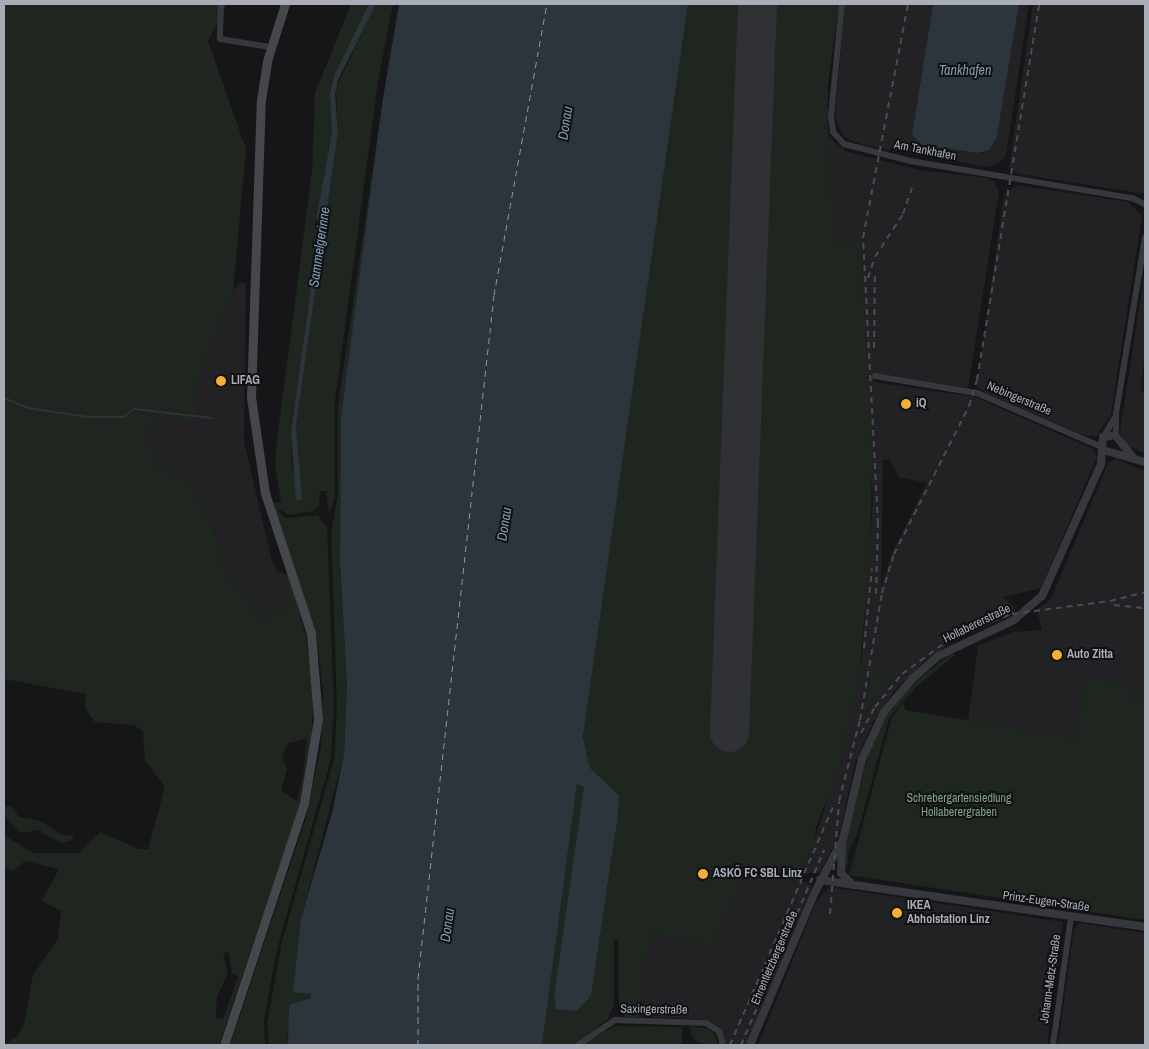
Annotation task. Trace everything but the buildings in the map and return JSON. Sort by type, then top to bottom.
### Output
[{"type":"main road","points":[[224,1045],[307,794],[318,719],[311,633],[265,493],[252,417],[260,117],[270,47],[285,4]]},
{"type":"street","points":[[221,4],[220,39],[270,47]]},
{"type":"street","name":"Am Tankhafen","points":[[842,4],[831,116],[833,132],[844,144],[910,161],[1132,198],[1145,204]]},
{"type":"street","points":[[1132,456],[1120,444],[1116,436],[1116,413],[1145,237]]},
{"type":"street","name":"Nebingerstraße","points":[[875,376],[978,394],[1093,442],[1107,451]]},
{"type":"street","points":[[1103,437],[1116,413]]},
{"type":"street","points":[[1093,442],[1103,437],[1116,436]]},
{"type":"street","name":"Hollabererstraße","points":[[820,880],[843,839],[862,759],[884,712],[913,678],[938,656],[1014,620],[1042,596],[1107,451],[1103,437]]},
{"type":"street","points":[[1107,451],[1120,444]]},
{"type":"street","points":[[1107,451],[1132,456],[1145,462]]},
{"type":"street","points":[[843,839],[840,873],[855,885]]},
{"type":"street","name":"Prinz-Eugen-Straße","points":[[820,880],[1145,928]]},
{"type":"street","name":"Ehrentletzbergerstraße","points":[[750,1045],[820,880]]},
{"type":"street","name":"Johann-Metz-Straße","points":[[1053,1045],[1071,917]]},
{"type":"street","name":"Saxingerstraße","points":[[578,1045],[610,1022],[620,1020],[706,1023],[719,1031],[723,1045]]},
{"type":"shaded area","points":[[845,4],[933,4],[912,135],[922,145],[979,153],[985,152],[997,136],[1019,4],[1029,4],[1006,155],[999,163],[987,167],[863,145],[844,137],[835,117]]},
{"type":"shaded area","points":[[1033,4],[1145,4],[1145,194],[1019,174],[1009,168]]},
{"type":"shaded area","points":[[826,116],[829,137],[845,151],[920,170],[986,178],[994,182],[999,191],[968,388],[875,373],[874,382],[975,397],[1093,449],[1097,457],[1041,588],[1003,597],[1015,607],[1014,614],[956,640],[927,659],[895,690],[873,722],[855,763],[839,836],[819,873],[804,873],[801,881],[811,885],[811,889],[746,1045],[726,1045],[721,1028],[706,1019],[639,1017],[651,933],[712,945],[749,862],[816,836],[844,745],[862,655],[873,500],[861,244],[837,245],[827,161]],"holes":[[[883,460],[890,460],[899,477],[927,483],[893,551],[881,587]],[[870,672],[891,678],[866,712]]]},
{"type":"shaded area","points":[[1017,185],[1128,202],[1142,216],[1111,414],[1097,436],[1086,436],[987,394],[977,386],[1004,195]]},
{"type":"shaded area","points":[[1145,270],[1145,355],[1140,388],[1145,396],[1145,454],[1126,445],[1120,432]]},
{"type":"shaded area","points":[[241,282],[246,283],[244,442],[272,561],[295,605],[261,620],[227,574],[213,526],[189,481],[161,470],[146,435],[154,421],[194,421],[201,372],[233,291]]},
{"type":"shaded area","points":[[1116,459],[1145,471],[1145,703],[1131,702],[1084,679],[1076,738],[968,721],[978,646],[1013,632],[1042,630],[1037,610],[1051,599],[1108,463]]},
{"type":"shaded area","points":[[829,887],[1063,922],[1047,1045],[758,1045],[816,902]]},
{"type":"shaded area","points":[[1080,923],[1145,933],[1145,1045],[1058,1045],[1074,929]]},
{"type":"green space","points":[[4,4],[227,4],[208,41],[246,149],[233,291],[201,372],[194,422],[154,421],[146,435],[161,470],[189,481],[213,526],[227,574],[261,620],[294,605],[277,571],[289,576],[306,636],[313,699],[312,734],[299,806],[219,1045],[4,1045],[18,1035],[24,1024],[33,975],[58,939],[61,911],[42,901],[59,869],[25,861],[13,871],[4,867],[4,835],[33,853],[79,853],[100,832],[139,849],[148,849],[165,787],[145,761],[143,731],[134,725],[95,722],[85,708],[86,694],[4,679]],"holes":[[[307,739],[303,775],[297,801],[281,791],[287,769],[282,757],[288,743]],[[228,951],[232,973],[238,977],[223,1019],[216,1018],[217,997],[228,973],[223,955]]]},
{"type":"green space","points":[[351,4],[369,4],[332,82],[332,132],[316,223],[318,236],[291,432],[292,466],[301,499],[296,426],[338,133],[336,87],[376,4],[393,4],[378,82],[335,401],[335,498],[329,513],[326,491],[320,491],[319,505],[313,511],[291,515],[277,509],[285,518],[318,515],[327,527],[334,705],[331,759],[277,949],[264,1020],[265,1045],[230,1045],[306,818],[321,746],[323,691],[317,639],[272,503],[281,502],[275,466],[277,440],[312,171],[315,93]]},
{"type":"green space","points":[[397,4],[341,417],[340,562],[347,684],[344,754],[301,918],[297,957],[311,998],[287,1036],[288,1045],[269,1045],[267,1024],[282,942],[334,759],[337,706],[331,532],[338,496],[338,405]]},
{"type":"green space","points":[[688,4],[839,4],[828,83],[827,161],[837,244],[861,243],[872,465],[870,556],[858,685],[837,774],[816,827],[813,846],[799,872],[749,863],[712,945],[651,933],[639,1017],[626,1017],[619,1011],[618,938],[614,940],[614,1004],[608,1019],[574,1045],[542,1045],[577,784],[584,787],[554,995],[556,1010],[577,1011],[591,996],[618,815],[619,795],[590,768],[583,737]]},
{"type":"green space","points":[[952,653],[955,655],[915,688],[889,718],[857,835],[849,849],[846,875],[845,845],[869,751],[886,717],[911,685]]},
{"type":"green space","points":[[870,671],[892,678],[865,713],[869,685]]},
{"type":"green space","name":"Schrebergartensiedlung Hollaberergraben","points":[[1084,678],[1131,684],[1131,702],[1145,703],[1145,920],[849,875],[892,717],[903,703],[906,710],[1076,738]]},
{"type":"green space","points":[[11,806],[19,817],[40,821],[63,835],[74,836],[72,840],[61,843],[38,830],[21,833],[4,816],[4,807]]},
{"type":"green space","points":[[615,1026],[682,1027],[682,1045],[581,1045]]},
{"type":"green space","points":[[690,1026],[709,1029],[716,1036],[717,1045],[699,1043],[692,1037]]},
{"type":"water","name":"Sammelgerinne","points":[[369,4],[376,4],[338,80],[335,94],[338,133],[296,426],[302,499],[296,500],[291,432],[318,236],[317,215],[332,132],[330,94],[334,76]]},
{"type":"water","name":"Donau","points":[[399,4],[688,4],[583,737],[590,768],[619,795],[618,815],[591,996],[577,1011],[556,1010],[554,995],[584,787],[577,784],[542,1045],[288,1045],[289,1005],[311,998],[310,994],[293,992],[301,918],[332,813],[344,754],[347,684],[340,562],[341,417],[382,105]]},
{"type":"water","name":"Tankhafen","points":[[933,4],[1019,4],[997,136],[989,150],[979,153],[922,145],[912,135]]},
{"type":"waterway","points":[[4,398],[28,408],[88,417],[123,417],[134,409],[211,418]]},
{"type":"ferry route","points":[[418,1045],[418,978],[494,295],[547,4]]},
{"type":"runway","points":[[729,732],[757,4]]},
{"type":"railway","points":[[876,594],[878,524],[863,238],[908,4]]},
{"type":"railway","points":[[830,914],[839,801],[860,720],[882,593],[894,554],[969,406],[977,380],[1039,4]]},
{"type":"railway","points":[[868,278],[875,257],[903,214],[912,188]]},
{"type":"railway","points":[[874,348],[875,271]]},
{"type":"railway","points":[[864,648],[872,568]]},
{"type":"railway","points":[[861,733],[875,707],[902,674],[961,631],[1012,614],[1110,601],[1145,592]]},
{"type":"railway","points":[[1114,605],[1145,608]]},
{"type":"railway","points":[[730,1045],[833,807]]},
{"type":"railway","points":[[741,1045],[824,850]]},
{"type":"place","name":"LIFAG","points":[[221,381]]},
{"type":"place","name":"iQ","points":[[906,404]]},
{"type":"place","name":"Auto Zitta","points":[[1057,655]]},
{"type":"place","name":"ASKÖ FC SBL Linz","points":[[703,874]]},
{"type":"place","name":"IKEA Abholstation Linz","points":[[897,913]]}]
